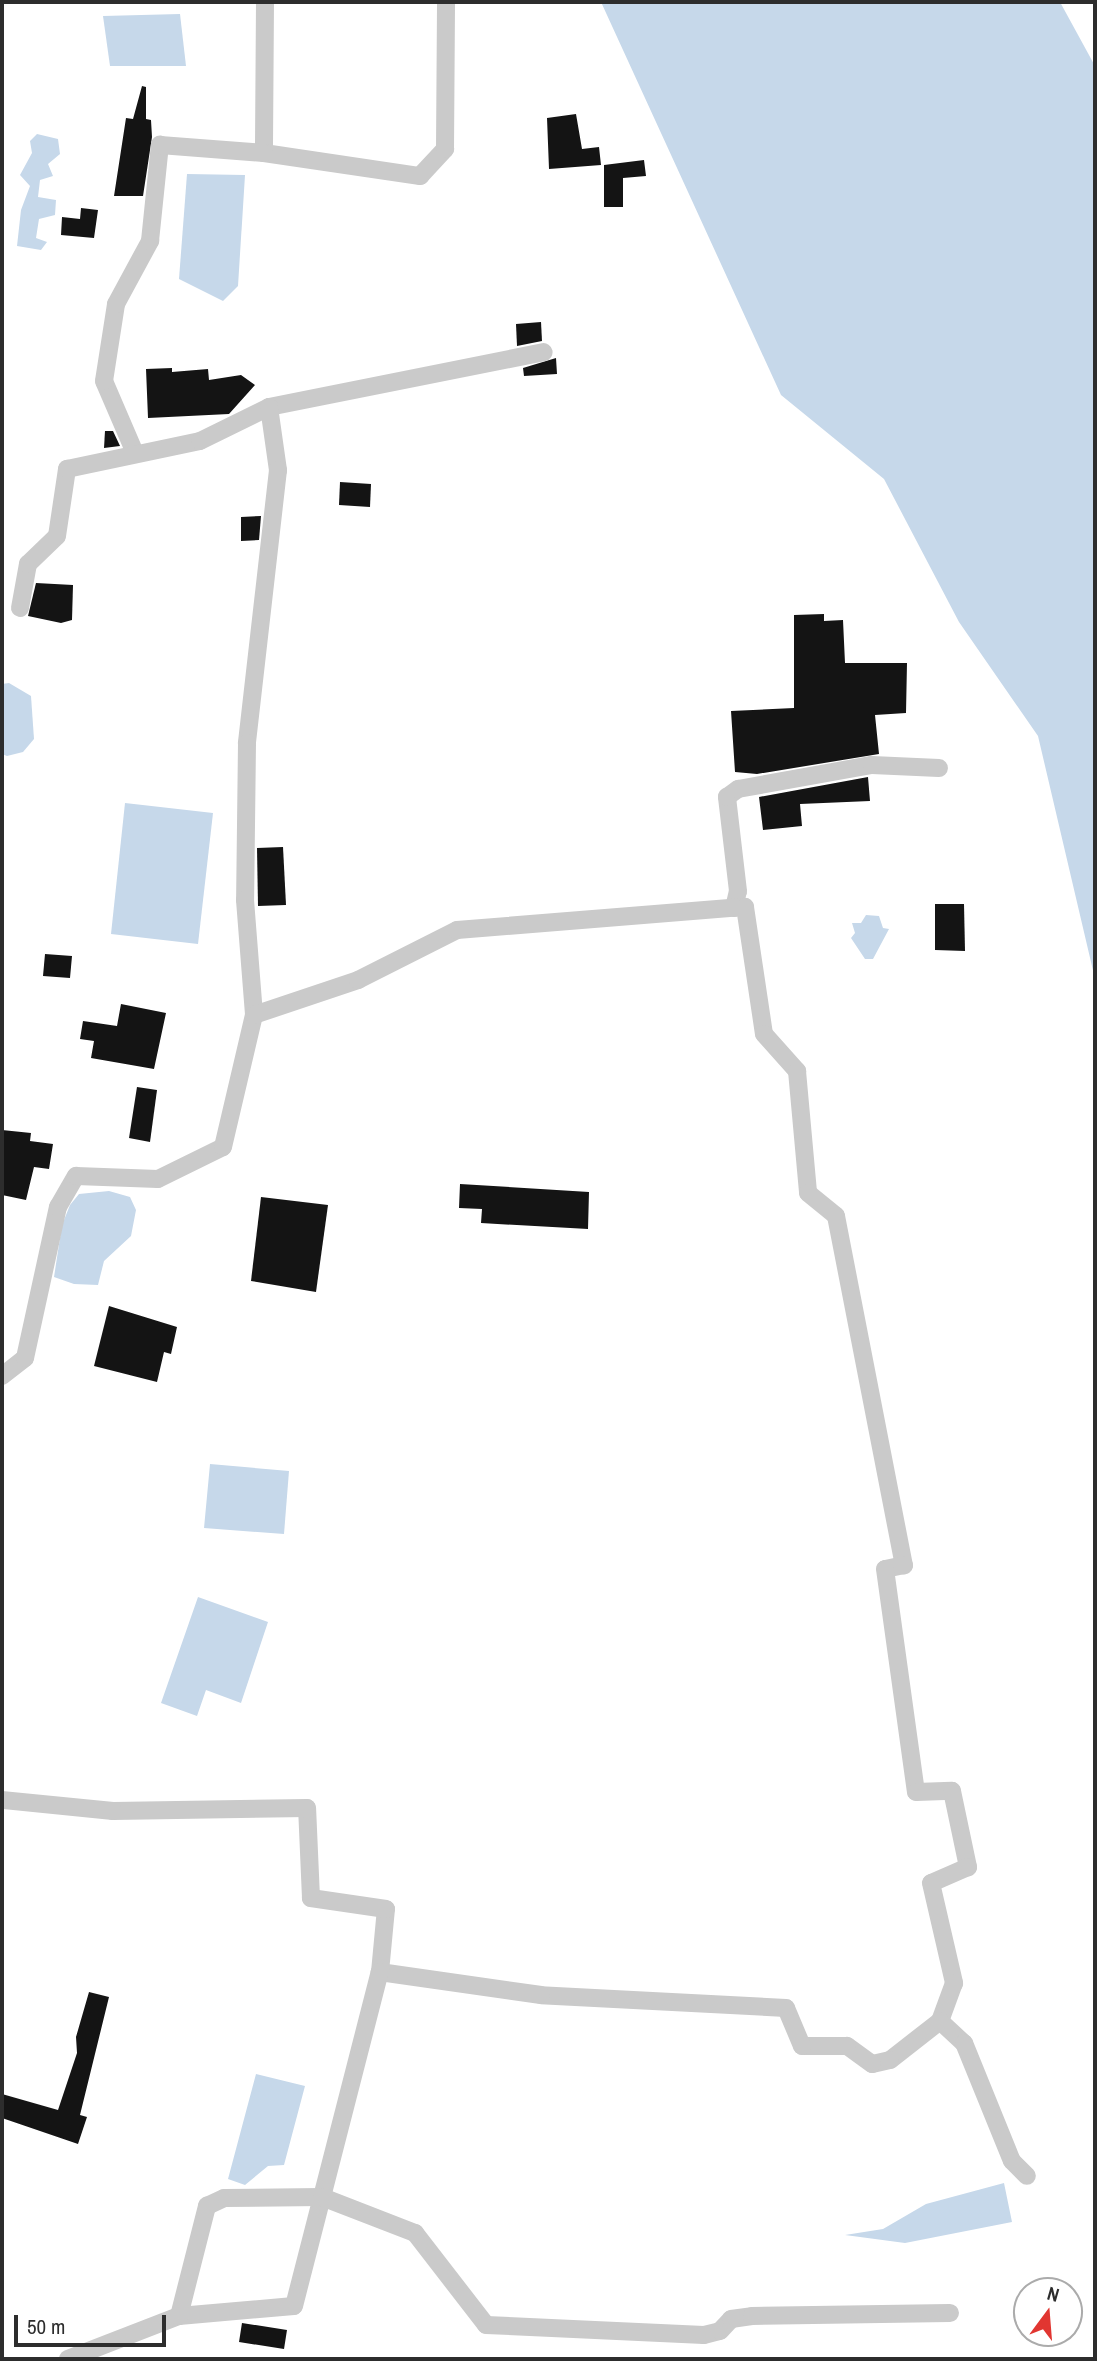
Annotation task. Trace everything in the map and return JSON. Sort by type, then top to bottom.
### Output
[{"type":"street","points":[[264,153],[265,2]]},
{"type":"street","points":[[135,453],[104,381],[116,304],[149,240],[160,145],[264,153],[419,176],[445,149],[446,2]]},
{"type":"street","points":[[20,608],[29,564],[57,536],[67,469],[200,441],[269,407],[544,352]]},
{"type":"street","points":[[2,1376],[25,1358],[58,1208],[76,1176],[158,1179],[223,1147],[254,1015],[245,900],[247,743],[278,470],[269,407]]},
{"type":"street","points":[[734,908],[737,891],[727,797],[738,789],[872,765],[939,768]]},
{"type":"street","points":[[254,1015],[358,980],[457,930],[745,907],[764,1034],[797,1072],[808,1193],[836,1216],[904,1565],[885,1569],[916,1791],[952,1791],[968,1867],[931,1882],[954,1983],[940,2021],[890,2060],[872,2064],[847,2046],[802,2046],[786,2008],[541,1995],[380,1972]]},
{"type":"street","points":[[2,1800],[113,1811],[307,1808],[311,1898],[386,1909],[380,1972],[294,2306],[179,2316],[68,2359]]},
{"type":"street","points":[[940,2021],[964,2043],[1012,2161],[1027,2176]]},
{"type":"street","points":[[179,2316],[211,2202],[223,2198],[322,2197],[420,2235],[463,2300],[486,2325],[704,2335],[744,2317],[950,2313]]},
{"type":"water","points":[[601,2],[1060,2],[1095,66],[1095,979],[1038,736],[959,622],[884,479],[781,395]]},
{"type":"water","points":[[180,14],[186,66],[110,66],[103,16]]},
{"type":"water","points":[[37,134],[58,139],[60,154],[48,164],[53,176],[40,180],[38,197],[56,200],[55,215],[39,219],[36,238],[47,242],[41,250],[17,246],[21,210],[30,186],[20,175],[32,153],[30,141]]},
{"type":"water","points":[[187,174],[245,175],[238,286],[223,301],[179,279]]},
{"type":"water","points":[[9,683],[31,696],[34,739],[23,752],[7,756],[2,754],[2,684]]},
{"type":"water","points":[[125,803],[213,813],[198,944],[111,934]]},
{"type":"water","points":[[866,915],[879,916],[883,928],[889,929],[873,959],[865,959],[851,938],[855,933],[852,923],[861,923]]},
{"type":"water","points":[[109,1191],[130,1197],[136,1210],[131,1236],[104,1261],[98,1285],[74,1284],[54,1277],[62,1225],[70,1205],[79,1194]]},
{"type":"water","points":[[210,1464],[289,1471],[284,1534],[204,1528]]},
{"type":"water","points":[[198,1597],[268,1622],[241,1703],[206,1690],[197,1716],[161,1703]]},
{"type":"water","points":[[256,2074],[305,2086],[284,2165],[268,2166],[245,2185],[228,2179]]},
{"type":"water","points":[[1004,2183],[1012,2222],[905,2243],[845,2235],[883,2229],[926,2204]]},
{"type":"building","points":[[142,86],[146,87],[146,119],[151,120],[152,137],[143,196],[114,196],[126,118],[133,119]]},
{"type":"building","points":[[576,114],[582,149],[599,147],[601,165],[549,169],[547,118]]},
{"type":"building","points":[[644,160],[646,176],[623,178],[623,207],[604,207],[604,165]]},
{"type":"building","points":[[81,208],[98,210],[94,238],[61,235],[62,217],[80,219]]},
{"type":"building","points":[[541,322],[542,341],[517,346],[516,324]]},
{"type":"building","points":[[556,358],[557,374],[524,376],[523,368]]},
{"type":"building","points":[[172,368],[172,372],[208,369],[209,380],[241,375],[255,385],[229,414],[148,418],[146,369]]},
{"type":"building","points":[[105,431],[113,431],[120,446],[104,448]]},
{"type":"building","points":[[340,482],[371,484],[370,507],[339,505]]},
{"type":"building","points":[[261,516],[259,540],[241,541],[241,517]]},
{"type":"building","points":[[36,583],[73,585],[72,620],[61,623],[28,616]]},
{"type":"building","points":[[824,614],[824,621],[843,620],[845,663],[907,663],[906,713],[875,715],[879,754],[757,774],[735,772],[731,711],[794,708],[794,615]]},
{"type":"building","points":[[868,777],[870,801],[800,804],[802,826],[763,830],[759,797]]},
{"type":"building","points":[[283,847],[286,905],[258,906],[257,848]]},
{"type":"building","points":[[935,904],[964,904],[965,951],[935,950]]},
{"type":"building","points":[[45,954],[72,956],[70,978],[43,976]]},
{"type":"building","points":[[121,1004],[166,1013],[154,1069],[91,1058],[94,1041],[80,1039],[83,1021],[117,1026]]},
{"type":"building","points":[[137,1087],[157,1090],[150,1142],[129,1138]]},
{"type":"building","points":[[2,1130],[31,1133],[30,1141],[53,1144],[49,1169],[34,1167],[26,1200],[2,1195]]},
{"type":"building","points":[[460,1184],[589,1192],[588,1229],[481,1223],[482,1209],[459,1208]]},
{"type":"building","points":[[261,1197],[328,1205],[316,1292],[251,1281]]},
{"type":"building","points":[[109,1306],[177,1327],[171,1354],[164,1352],[157,1382],[94,1366]]},
{"type":"building","points":[[89,1992],[109,1997],[80,2115],[87,2117],[78,2144],[2,2118],[2,2094],[58,2110],[77,2053],[76,2037]]},
{"type":"building","points":[[242,2323],[287,2330],[284,2349],[239,2342]]}]
